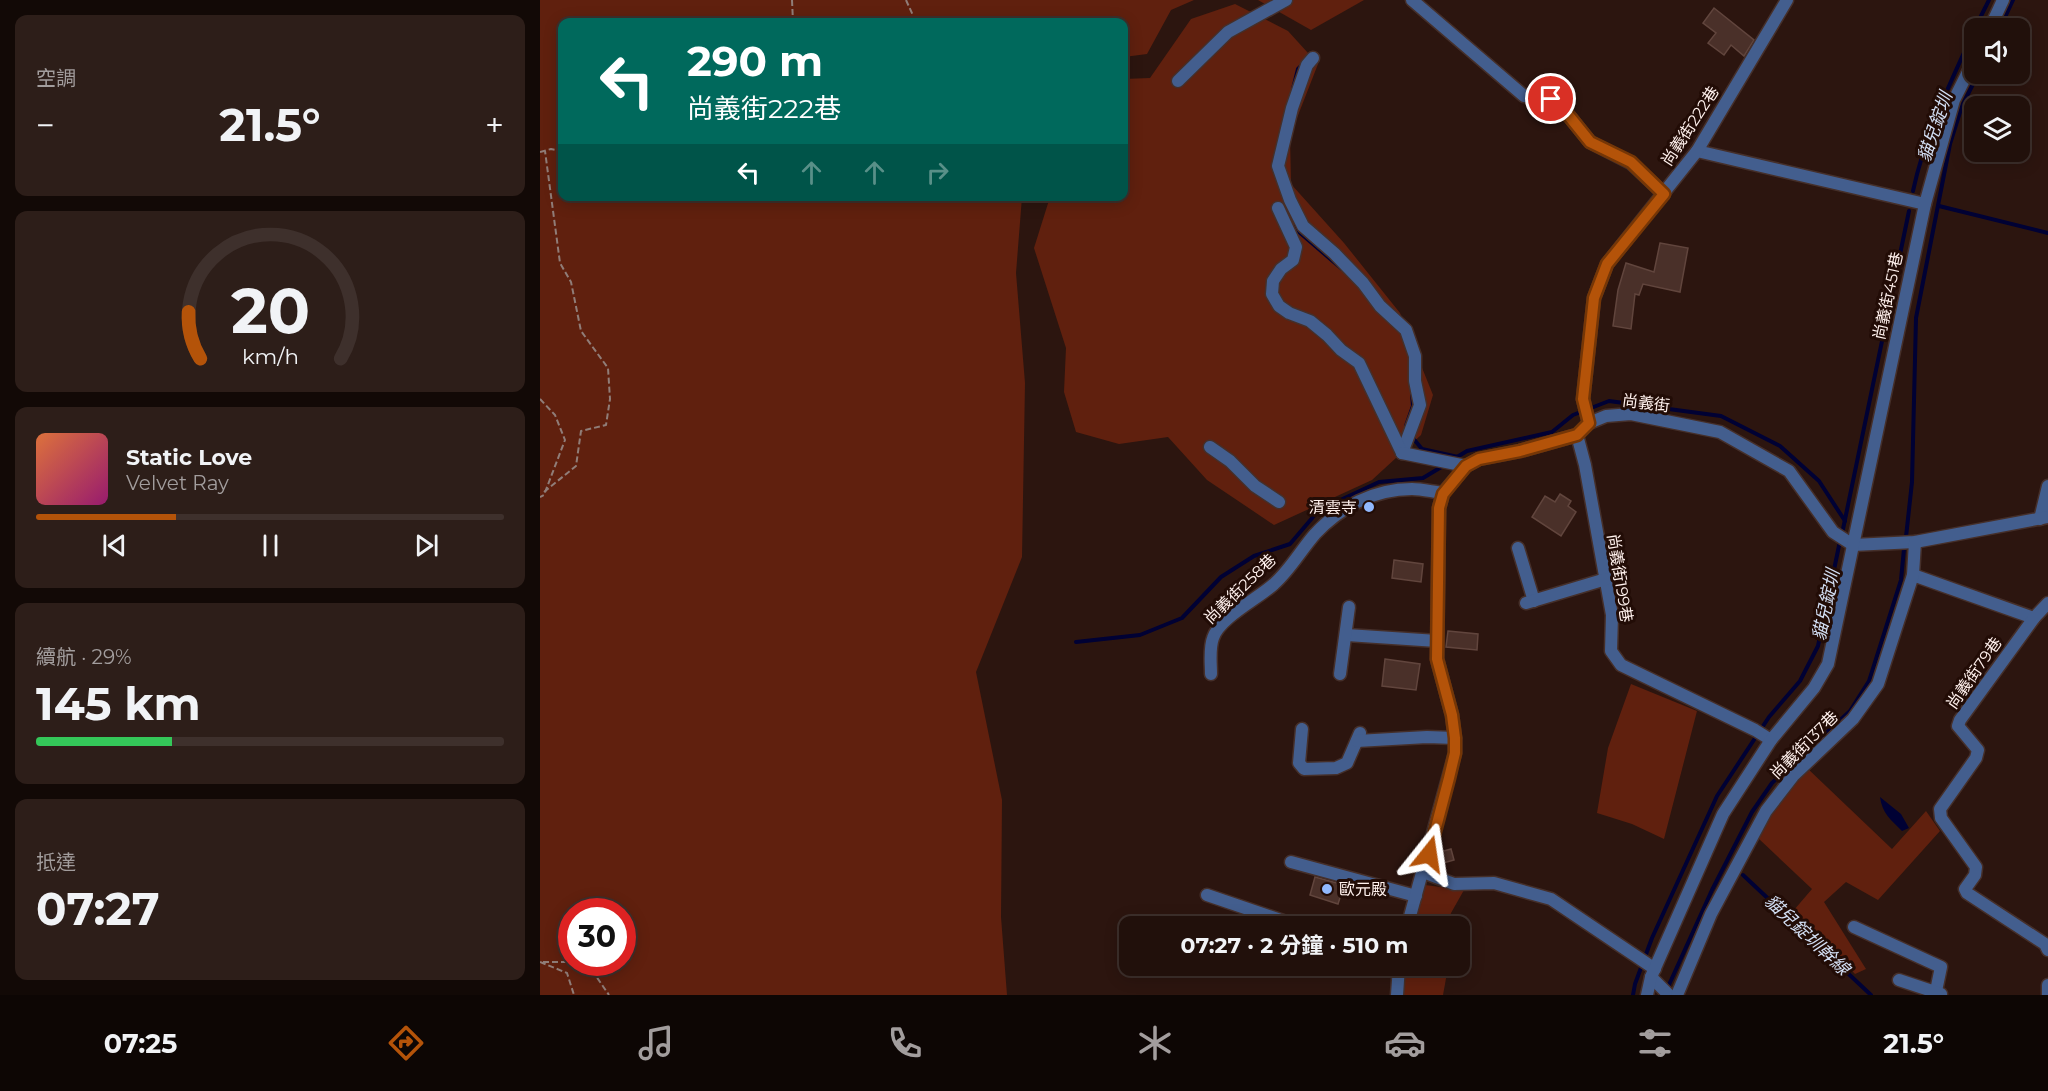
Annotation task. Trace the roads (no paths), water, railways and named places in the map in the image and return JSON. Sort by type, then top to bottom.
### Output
[{"type":"street","points":[[1178,81],[1228,32],[1286,0]]},
{"type":"street","name":"尚義街222巷","points":[[1589,423],[1584,402],[1594,298],[1607,264],[1697,151],[1787,0]]},
{"type":"street","points":[[1995,18],[2004,0]]},
{"type":"street","points":[[1415,1],[1524,96],[1551,99],[1565,111],[1590,142],[1631,162],[1664,194]]},
{"type":"street","points":[[1313,58],[1304,73],[1292,108],[1278,166],[1290,200],[1303,226],[1334,253],[1363,283],[1380,306],[1406,330],[1415,356],[1415,381],[1420,405],[1402,453]]},
{"type":"street","name":"尚義街451巷","points":[[1853,545],[1925,204],[1954,100],[1964,80]]},
{"type":"street","points":[[1697,151],[1925,204]]},
{"type":"street","points":[[1278,208],[1296,247],[1293,260],[1281,269],[1273,280],[1272,294],[1279,306],[1289,313],[1310,321],[1341,350],[1359,363],[1402,453]]},
{"type":"street","name":"尚義街","points":[[1462,466],[1479,459],[1520,451],[1577,435],[1589,423],[1606,416],[1631,414],[1720,432],[1789,471],[1833,532],[1853,545]]},
{"type":"street","name":"尚義街199巷","points":[[1577,435],[1585,465],[1612,615],[1611,651],[1622,665],[1771,740]]},
{"type":"street","points":[[1210,447],[1230,461],[1255,486],[1279,501]]},
{"type":"street","points":[[1402,453],[1462,466],[1443,494],[1439,508],[1437,659],[1452,715],[1455,753],[1410,916]]},
{"type":"street","points":[[1853,545],[1915,542],[2044,518],[2048,486]]},
{"type":"street","name":"尚義街258巷","points":[[1211,674],[1213,636],[1237,612],[1275,583],[1316,533],[1339,512],[1363,498],[1390,491],[1413,489],[1443,494]]},
{"type":"street","name":"尚義街137巷","points":[[1677,995],[1711,914],[1766,811],[1793,776],[1853,719],[1878,684],[1912,575],[1915,542]]},
{"type":"street","name":"尚義街137巷","points":[[1653,973],[1723,814],[1771,740],[1814,688],[1828,664],[1853,545]]},
{"type":"street","points":[[1518,548],[1530,602],[1606,579]]},
{"type":"street","points":[[1912,575],[2034,618]]},
{"type":"street","name":"尚義街79巷","points":[[2048,603],[2034,618],[1960,720],[1959,726],[1978,750],[1976,758],[1940,809],[1941,818],[1976,867],[1975,875],[1965,889],[1967,893],[2045,944],[2048,950]]},
{"type":"street","points":[[1340,674],[1347,636],[1349,607]]},
{"type":"street","points":[[1347,636],[1437,641]]},
{"type":"street","points":[[1302,729],[1299,763],[1304,769],[1336,768],[1347,763],[1359,737],[1455,738]]},
{"type":"street","points":[[1291,862],[1416,896]]},
{"type":"street","points":[[1424,872],[1454,884],[1494,882],[1551,899],[1635,956],[1653,973],[1669,995]]},
{"type":"street","points":[[1207,895],[1269,916]]},
{"type":"street","points":[[1854,927],[1941,967],[1939,993],[1899,980]]},
{"type":"street","points":[[1647,995],[1653,973]]},
{"type":"street","points":[[1397,995],[1398,976]]},
{"type":"street","points":[[2048,986],[2048,995]]},
{"type":"waterway","name":"貓兒錠圳","points":[[1980,18],[1989,0]]},
{"type":"waterway","points":[[2005,18],[2013,0]]},
{"type":"waterway","name":"貓兒錠圳","points":[[1913,191],[1931,129],[1964,53]]},
{"type":"waterway","points":[[1293,89],[1298,69],[1302,65]]},
{"type":"waterway","points":[[1906,537],[1912,482],[1916,318],[1950,144],[1962,106],[1973,84]]},
{"type":"waterway","points":[[1939,206],[2048,233]]},
{"type":"waterway","name":"貓兒錠圳","points":[[1842,534],[1909,211]]},
{"type":"waterway","points":[[1296,225],[1299,232],[1342,269]]},
{"type":"waterway","points":[[1406,426],[1413,406],[1412,393]]},
{"type":"waterway","points":[[1452,460],[1467,451],[1552,432],[1573,415],[1609,401],[1721,416],[1780,446],[1819,481],[1845,521]]},
{"type":"waterway","points":[[1412,437],[1422,449],[1458,457]]},
{"type":"waterway","points":[[1076,642],[1140,635],[1182,618],[1221,577],[1254,556],[1290,544],[1319,510],[1379,482],[1423,478],[1443,466]]},
{"type":"waterway","name":"貓兒錠圳","points":[[1633,995],[1652,938],[1717,796],[1769,717],[1800,681],[1818,646],[1840,541]]},
{"type":"waterway","points":[[1668,987],[1712,890],[1752,812],[1772,783],[1850,711],[1869,681],[1901,580],[1904,549]]},
{"type":"waterway","name":"貓兒錠圳幹線","points":[[1743,875],[1871,995]]},
{"type":"place","name":"清雲寺","points":[[1369,507]]},
{"type":"place","name":"歐元殿","points":[[1327,889]]}]
